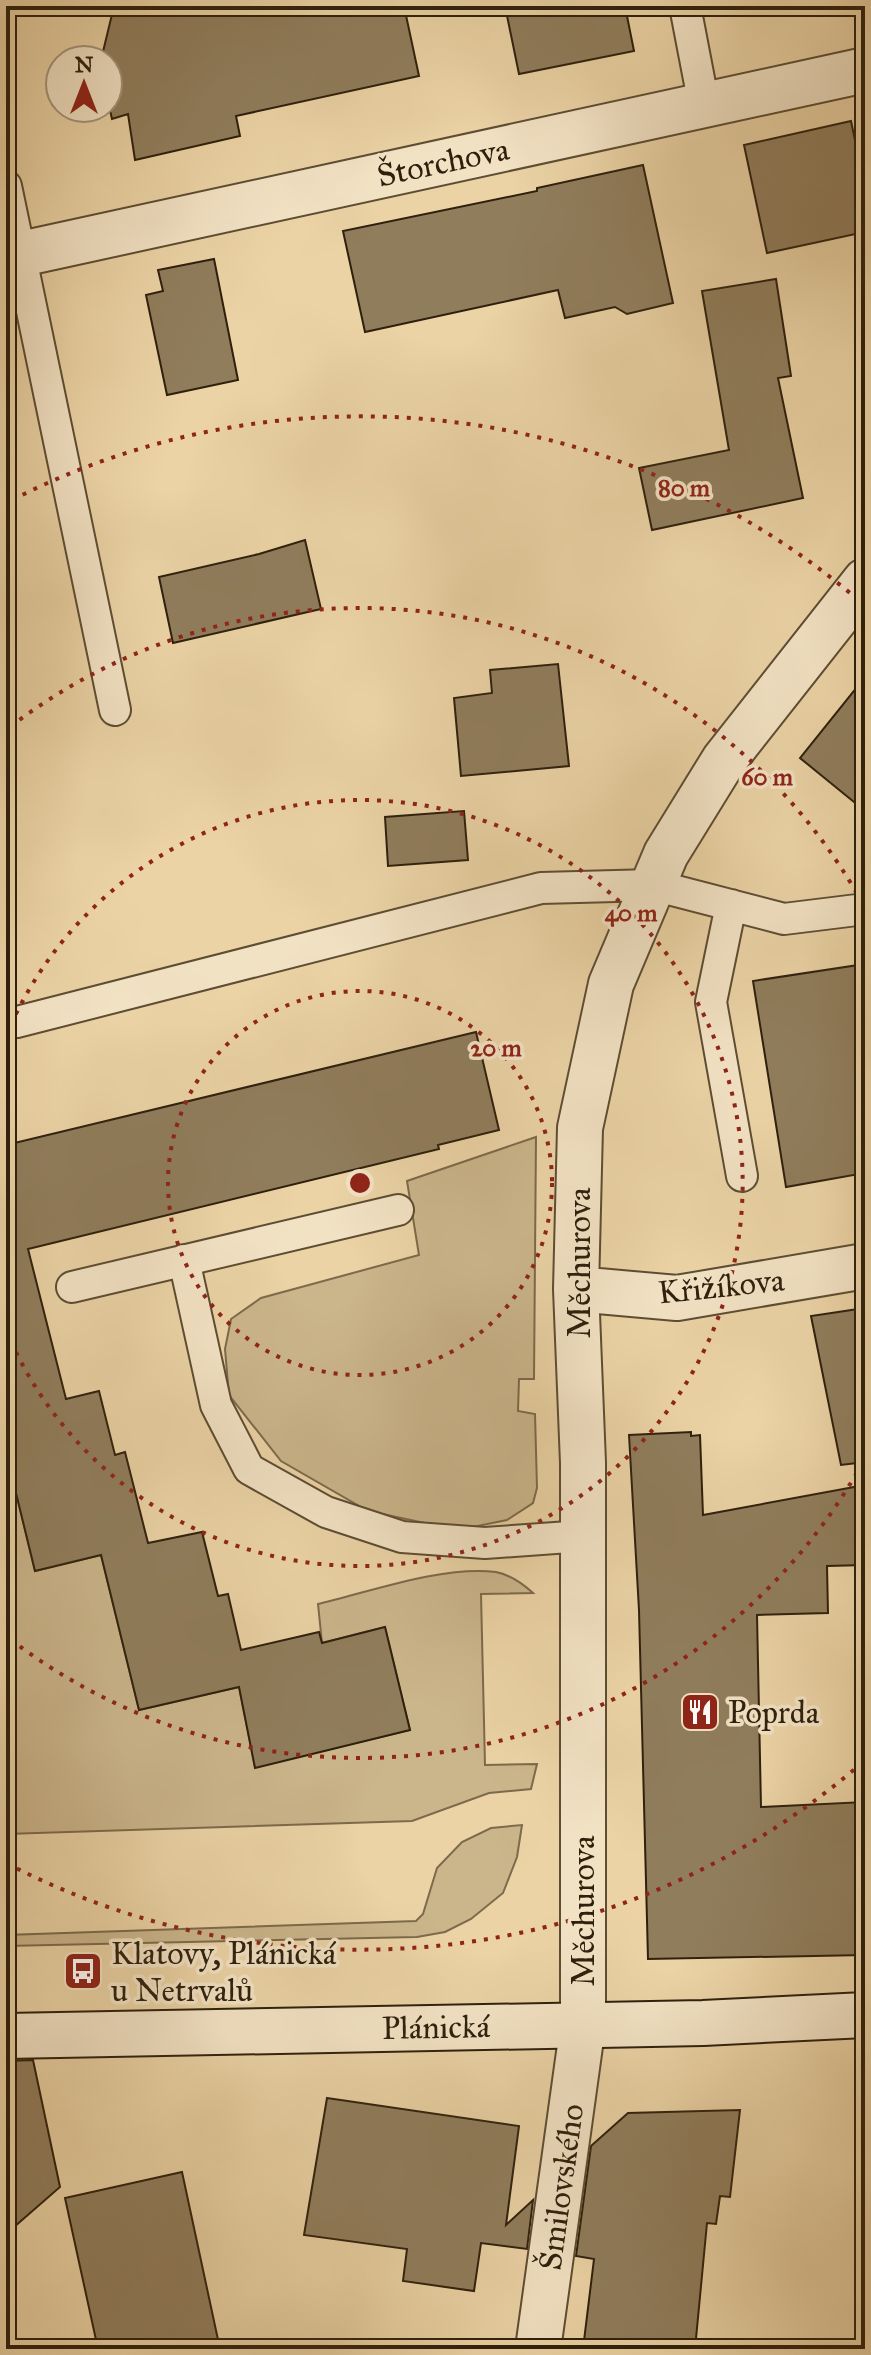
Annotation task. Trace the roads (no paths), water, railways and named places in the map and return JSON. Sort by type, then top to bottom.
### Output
[{"type":"street","name":"Štorchova","points":[[21,254],[865,70]]},
{"type":"street","name":"Měchurova","points":[[583,2024],[583,1463],[576,1289],[580,1128],[611,984],[666,854],[724,760],[865,581]]},
{"type":"street","name":"Křižíkova","points":[[576,1289],[677,1298],[865,1266]]},
{"type":"street","name":"Plánická","points":[[6,2036],[703,2023],[865,2015]]},
{"type":"street","name":"Šmilovského","points":[[538,2349],[583,2024]]},
{"type":"lane","points":[[685,6],[704,105]]},
{"type":"lane","points":[[6,186],[115,710]]},
{"type":"lane","points":[[17,1022],[541,888],[653,885],[784,919],[865,909]]},
{"type":"lane","points":[[731,905],[711,1002],[742,1176]]},
{"type":"lane","points":[[72,1287],[398,1210]]},
{"type":"lane","points":[[184,1260],[216,1405],[249,1469],[326,1512],[402,1537],[485,1543],[583,1536]]},
{"type":"place","name":"Poprda","points":[[700,1712]]},
{"type":"place","name":"Klatovy, Plánická u Netrvalů","points":[[83,1971]]}]
